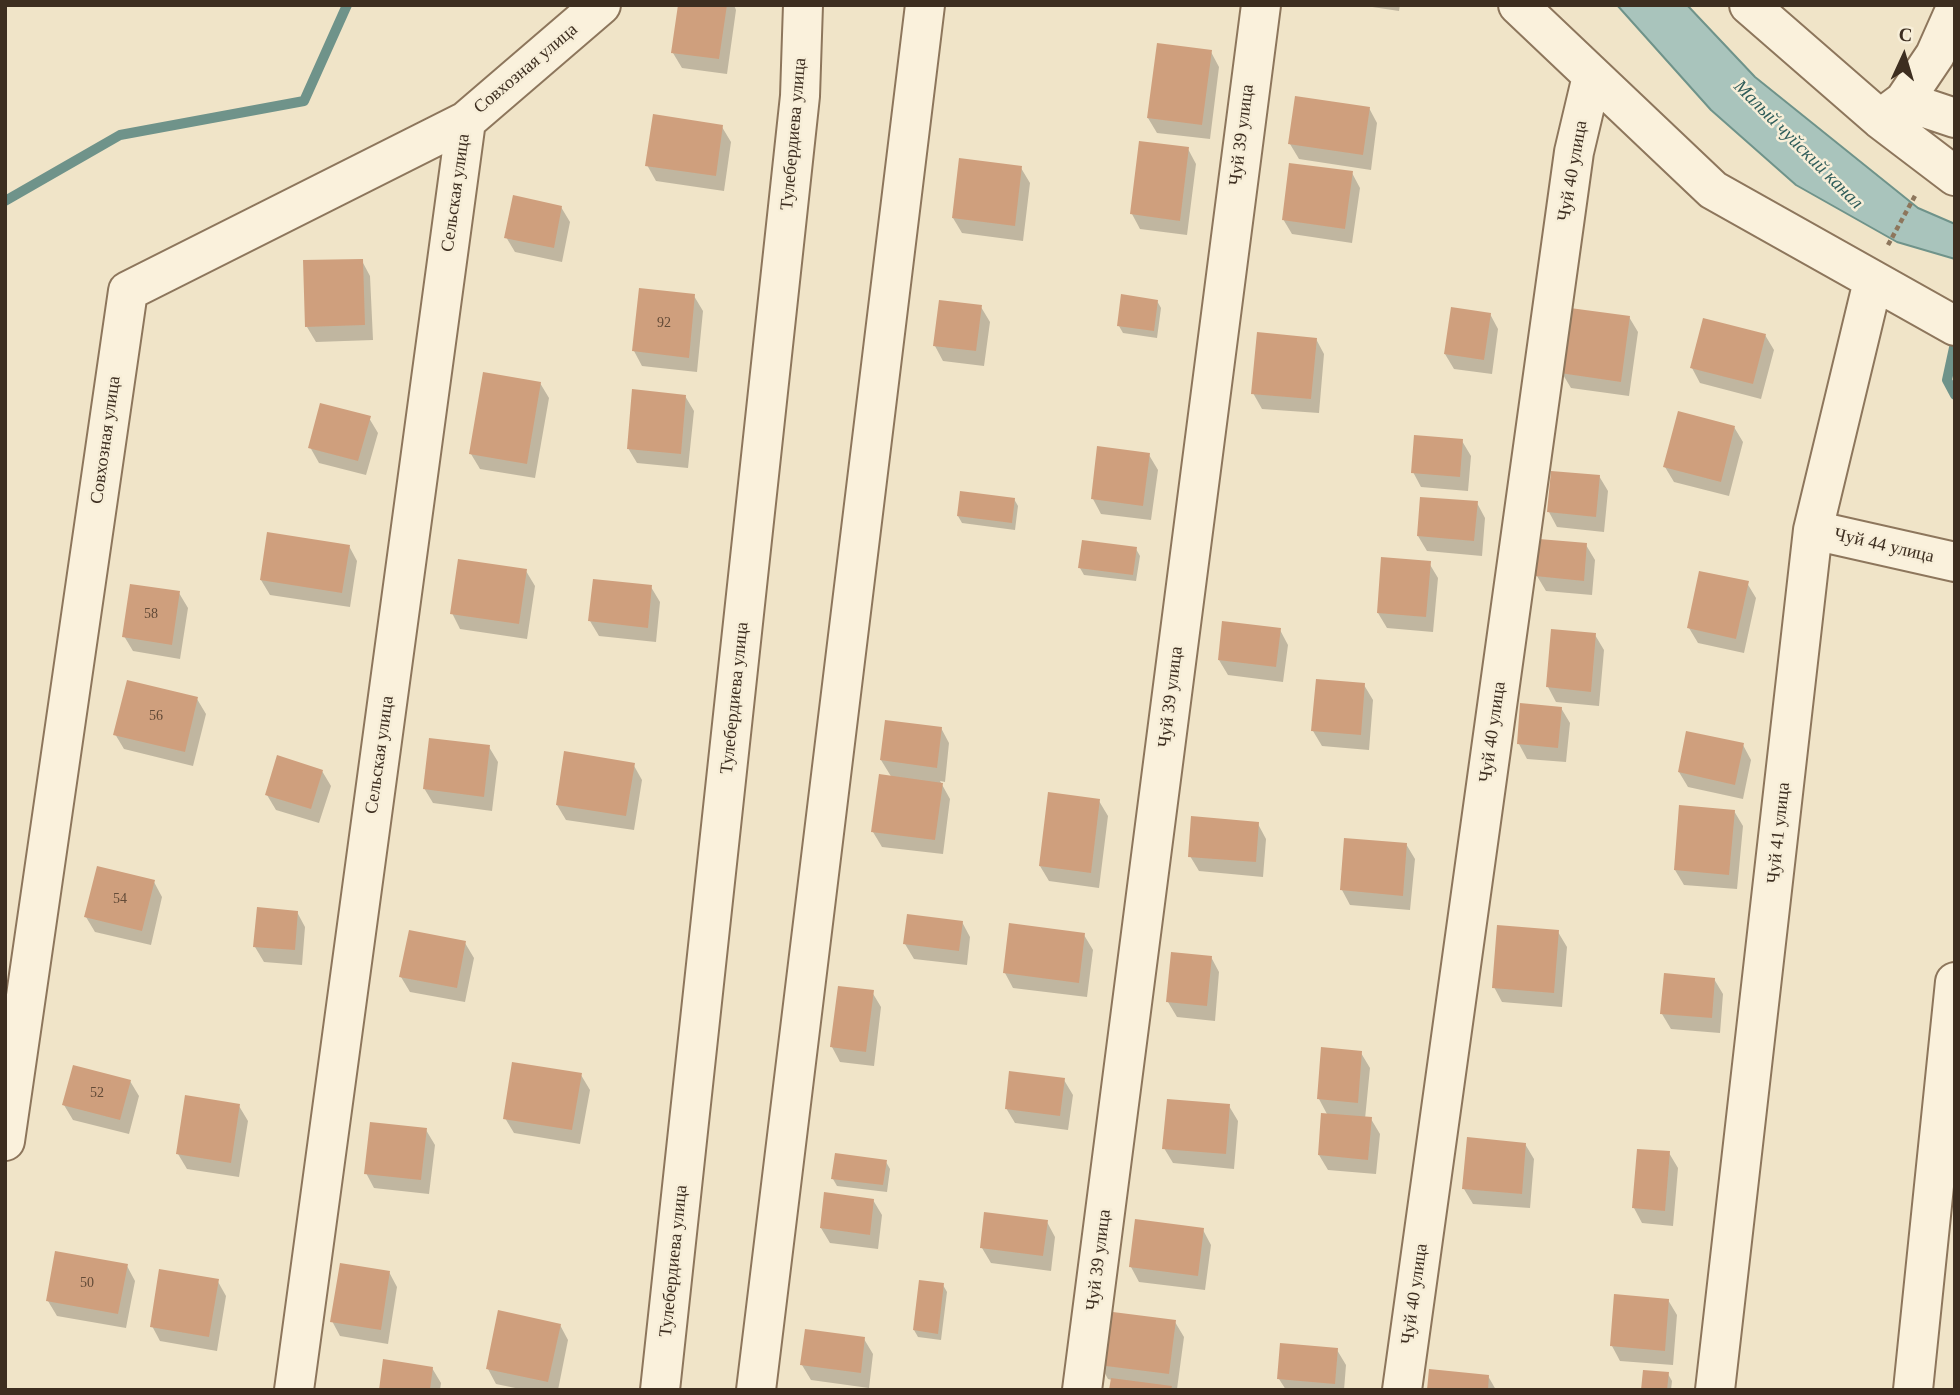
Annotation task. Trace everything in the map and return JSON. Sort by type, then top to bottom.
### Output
[{"type":"street","name":"Совхозная улица","points":[[5,1141],[128,291],[466,121],[601,5]]},
{"type":"street","name":"Тулебердиева улица","points":[[660,1390],[800,96],[803,5]]},
{"type":"street","points":[[756,1390],[925,5]]},
{"type":"street","name":"Чуй 39 улица","points":[[1083,1390],[1261,5]]},
{"type":"street","points":[[1518,5],[1713,190],[1879,266],[1955,326]]},
{"type":"street","points":[[1749,5],[1892,110],[1937,181]]},
{"type":"street","points":[[1892,110],[1935,55],[1955,10]]},
{"type":"street","name":"Чуй 40 улица","points":[[1402,1390],[1574,152],[1592,76]]},
{"type":"street","points":[[1892,110],[1955,118]]},
{"type":"street","name":"Сельская улица","points":[[294,1390],[466,121]]},
{"type":"street","name":"Чуй 41 улица","points":[[1715,1390],[1813,530],[1879,266]]},
{"type":"street","name":"Чуй 44 улица","points":[[1813,530],[1955,562]]},
{"type":"street","points":[[1913,1390],[1955,982]]},
{"type":"path","points":[[1879,266],[1937,181]]},
{"type":"water","name":"Малый чуйский канал","points":[[1617,5],[1687,5],[1755,77],[1918,208],[1955,224],[1955,259],[1897,242],[1796,185],[1711,110]]},
{"type":"building","points":[[678,5],[727,5],[719,59],[671,53]]},
{"type":"building","points":[[1157,43],[1212,50],[1202,125],[1147,118]]},
{"type":"building","points":[[1295,96],[1370,107],[1363,155],[1288,144]]},
{"type":"building","points":[[653,114],[723,125],[716,176],[645,166]]},
{"type":"building","points":[[1139,141],[1189,147],[1180,221],[1130,214]]},
{"type":"building","points":[[959,158],[1022,166],[1015,226],[952,218]]},
{"type":"building","points":[[1289,163],[1353,171],[1345,229],[1282,220]]},
{"type":"building","points":[[513,195],[562,206],[554,248],[504,238]]},
{"type":"building","points":[[363,259],[365,325],[305,327],[303,260]]},
{"type":"building","points":[[639,288],[695,294],[689,358],[632,351]]},
{"type":"building","points":[[1121,294],[1158,300],[1154,331],[1117,326]]},
{"type":"building","points":[[939,300],[982,305],[976,351],[933,346]]},
{"type":"building","points":[[1451,307],[1491,313],[1484,360],[1444,354]]},
{"type":"building","points":[[1570,308],[1630,316],[1621,382],[1560,373]]},
{"type":"building","points":[[1703,318],[1766,334],[1753,384],[1690,368]]},
{"type":"building","points":[[1257,332],[1317,338],[1311,399],[1251,394]]},
{"type":"building","points":[[483,372],[541,382],[527,464],[469,454]]},
{"type":"building","points":[[632,389],[686,395],[681,454],[627,449]]},
{"type":"building","points":[[320,403],[371,416],[358,461],[308,448]]},
{"type":"building","points":[[1678,411],[1735,426],[1721,482],[1663,467]]},
{"type":"building","points":[[1414,435],[1463,439],[1460,477],[1411,473]]},
{"type":"building","points":[[1097,446],[1150,453],[1143,506],[1091,499]]},
{"type":"building","points":[[1551,471],[1600,475],[1596,517],[1547,512]]},
{"type":"building","points":[[960,491],[1015,498],[1012,523],[957,516]]},
{"type":"building","points":[[1420,497],[1478,501],[1474,541],[1417,536]]},
{"type":"building","points":[[267,532],[350,545],[342,593],[260,580]]},
{"type":"building","points":[[1539,539],[1587,543],[1584,581],[1535,576]]},
{"type":"building","points":[[1082,540],[1137,547],[1133,575],[1078,568]]},
{"type":"building","points":[[1381,557],[1431,561],[1426,617],[1377,613]]},
{"type":"building","points":[[458,559],[527,569],[519,624],[450,614]]},
{"type":"building","points":[[1699,571],[1749,581],[1736,639],[1687,628]]},
{"type":"building","points":[[593,579],[652,585],[648,628],[588,621]]},
{"type":"building","points":[[130,584],[180,591],[172,645],[122,637]]},
{"type":"building","points":[[1222,621],[1281,628],[1276,667],[1218,660]]},
{"type":"building","points":[[1551,629],[1596,633],[1591,692],[1546,687]]},
{"type":"building","points":[[1316,679],[1365,683],[1361,735],[1311,731]]},
{"type":"building","points":[[127,680],[198,697],[185,752],[113,735]]},
{"type":"building","points":[[1520,703],[1562,707],[1558,748],[1517,744]]},
{"type":"building","points":[[885,720],[942,727],[937,768],[880,760]]},
{"type":"building","points":[[1686,731],[1744,743],[1735,785],[1678,772]]},
{"type":"building","points":[[429,738],[490,745],[484,797],[423,789]]},
{"type":"building","points":[[564,751],[635,763],[626,816],[556,805]]},
{"type":"building","points":[[277,755],[323,770],[311,809],[265,795]]},
{"type":"building","points":[[879,774],[943,783],[935,840],[871,832]]},
{"type":"building","points":[[1048,792],[1100,799],[1091,873],[1039,866]]},
{"type":"building","points":[[1679,805],[1735,810],[1729,875],[1674,870]]},
{"type":"building","points":[[1191,816],[1259,822],[1256,862],[1188,857]]},
{"type":"building","points":[[1344,838],[1407,843],[1403,896],[1340,890]]},
{"type":"building","points":[[97,866],[155,880],[142,931],[84,917]]},
{"type":"building","points":[[257,907],[298,911],[295,950],[253,947]]},
{"type":"building","points":[[907,914],[963,921],[959,951],[903,944]]},
{"type":"building","points":[[1009,923],[1085,933],[1079,983],[1003,973]]},
{"type":"building","points":[[1497,925],[1559,930],[1554,993],[1492,988]]},
{"type":"building","points":[[409,930],[466,941],[457,988],[399,977]]},
{"type":"building","points":[[1171,952],[1212,956],[1207,1006],[1166,1002]]},
{"type":"building","points":[[1664,973],[1715,978],[1712,1018],[1660,1014]]},
{"type":"building","points":[[838,986],[874,990],[866,1052],[830,1047]]},
{"type":"building","points":[[1321,1047],[1362,1051],[1358,1103],[1317,1099]]},
{"type":"building","points":[[512,1062],[582,1073],[572,1130],[503,1119]]},
{"type":"building","points":[[73,1065],[131,1080],[120,1120],[62,1105]]},
{"type":"building","points":[[1009,1071],[1065,1078],[1060,1116],[1005,1109]]},
{"type":"building","points":[[185,1095],[240,1104],[231,1163],[176,1154]]},
{"type":"building","points":[[1167,1099],[1230,1104],[1226,1154],[1162,1149]]},
{"type":"building","points":[[1321,1113],[1372,1117],[1368,1160],[1318,1155]]},
{"type":"building","points":[[370,1122],[427,1128],[421,1180],[364,1174]]},
{"type":"building","points":[[1467,1137],[1526,1143],[1522,1194],[1462,1189]]},
{"type":"building","points":[[1637,1149],[1670,1151],[1665,1211],[1632,1208]]},
{"type":"building","points":[[835,1153],[887,1160],[883,1185],[831,1179]]},
{"type":"building","points":[[824,1192],[874,1199],[870,1235],[820,1228]]},
{"type":"building","points":[[984,1212],[1048,1220],[1043,1256],[980,1248]]},
{"type":"building","points":[[1135,1219],[1204,1228],[1198,1276],[1129,1267]]},
{"type":"building","points":[[55,1251],[128,1264],[118,1314],[46,1301]]},
{"type":"building","points":[[340,1263],[390,1271],[381,1330],[330,1322]]},
{"type":"building","points":[[159,1269],[219,1279],[209,1337],[150,1327]]},
{"type":"building","points":[[919,1280],[944,1283],[938,1334],[913,1330]]},
{"type":"building","points":[[1614,1294],[1669,1299],[1665,1351],[1610,1346]]},
{"type":"building","points":[[498,1310],[561,1324],[548,1382],[486,1369]]},
{"type":"building","points":[[1105,1311],[1176,1320],[1169,1374],[1098,1365]]},
{"type":"building","points":[[805,1329],[865,1337],[861,1373],[800,1365]]},
{"type":"building","points":[[1280,1343],[1338,1348],[1335,1384],[1277,1379]]},
{"type":"building","points":[[383,1359],[433,1367],[430,1390],[379,1390]]},
{"type":"building","points":[[1429,1369],[1489,1375],[1488,1390],[1427,1390]]},
{"type":"building","points":[[1643,1370],[1669,1372],[1667,1390],[1641,1390]]},
{"type":"building","points":[[1111,1378],[1172,1386],[1171,1390],[1109,1390]]},
{"type":"waterway","points":[[5,201],[120,135],[304,101],[347,5]]},
{"type":"waterway","points":[[1955,343],[1947,380],[1955,395]]}]
